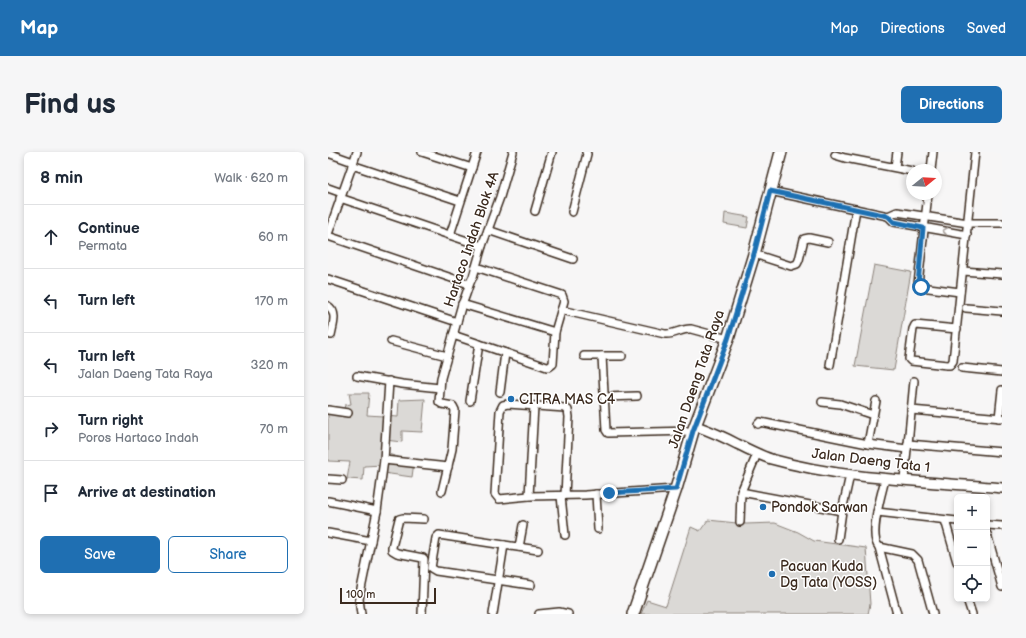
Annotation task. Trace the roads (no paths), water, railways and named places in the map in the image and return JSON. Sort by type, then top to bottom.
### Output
[{"type":"main road","name":"Jalan Daeng Tata Raya","points":[[633,614],[676,489],[694,428],[728,339],[754,254],[781,152]]},
{"type":"street","points":[[357,152],[330,224],[328,235],[469,284]]},
{"type":"street","points":[[422,152],[472,168]]},
{"type":"street","points":[[450,236],[477,152]]},
{"type":"street","name":"Hartaco Indah Blok 4A","points":[[440,388],[447,356],[452,344],[453,335],[462,304],[468,293],[469,284],[473,277],[514,152]]},
{"type":"street","points":[[535,211],[552,152]]},
{"type":"street","points":[[572,212],[587,154],[586,152]]},
{"type":"street","points":[[895,167],[897,152]]},
{"type":"street","points":[[932,164],[933,152]]},
{"type":"street","points":[[957,329],[915,325],[913,329],[909,359],[911,361],[947,365],[950,365],[953,361],[957,329],[960,292],[967,235],[975,152]]},
{"type":"street","points":[[328,154],[460,201]]},
{"type":"street","points":[[835,155],[857,156],[906,170]]},
{"type":"street","points":[[328,188],[341,196],[450,236],[482,246]]},
{"type":"street","points":[[770,191],[888,216],[894,222],[967,235]]},
{"type":"street","points":[[927,200],[918,284],[919,286],[960,292]]},
{"type":"street","points":[[830,365],[856,209]]},
{"type":"street","points":[[888,216],[897,212],[968,223],[1002,223]]},
{"type":"street","points":[[488,230],[573,259]]},
{"type":"street","points":[[754,254],[791,266],[797,264],[799,260],[804,239],[809,238],[828,242]]},
{"type":"street","points":[[453,335],[547,367],[553,364],[555,332],[564,299],[561,294],[476,267]]},
{"type":"street","points":[[963,270],[1002,274]]},
{"type":"street","points":[[328,279],[457,322]]},
{"type":"street","points":[[462,304],[555,332]]},
{"type":"street","points":[[328,306],[334,313],[330,335]]},
{"type":"street","points":[[966,308],[1002,311]]},
{"type":"street","points":[[561,310],[666,334],[672,334],[685,328],[728,339]]},
{"type":"street","points":[[391,341],[447,356]]},
{"type":"street","points":[[470,401],[479,344]]},
{"type":"street","points":[[500,392],[505,353]]},
{"type":"street","points":[[584,356],[622,356]]},
{"type":"street","points":[[602,356],[606,430],[608,432],[694,428]]},
{"type":"street","points":[[962,368],[1002,372]]},
{"type":"street","points":[[357,376],[402,384],[440,388],[440,403],[452,405],[455,410],[452,449],[442,490]]},
{"type":"street","points":[[361,614],[359,599],[377,511],[384,460],[389,381]]},
{"type":"street","points":[[904,480],[914,381]]},
{"type":"street","points":[[911,410],[1000,418],[1002,390]]},
{"type":"street","points":[[604,397],[636,396]]},
{"type":"street","points":[[822,402],[840,404],[873,415]]},
{"type":"street","points":[[868,444],[876,402]]},
{"type":"street","points":[[565,536],[563,496],[569,417],[568,410],[565,408],[505,404],[502,407],[495,494],[497,498],[563,496],[676,489]]},
{"type":"street","points":[[529,496],[534,406]]},
{"type":"street","points":[[328,410],[348,413]]},
{"type":"street","points":[[758,424],[760,422],[868,444],[1002,452]]},
{"type":"street","name":"Jalan Daeng Tata 1","points":[[694,428],[714,432],[757,454],[790,463],[850,475],[1002,488]]},
{"type":"street","points":[[740,522],[741,492],[757,454]]},
{"type":"street","points":[[384,460],[448,467]]},
{"type":"street","points":[[838,539],[842,511],[850,475]]},
{"type":"street","points":[[328,479],[342,480]]},
{"type":"street","points":[[885,479],[877,512],[875,537],[897,614]]},
{"type":"street","points":[[741,492],[842,511]]},
{"type":"street","points":[[596,494],[598,529]]},
{"type":"street","points":[[328,501],[377,511]]},
{"type":"street","points":[[877,512],[954,521]]},
{"type":"street","points":[[422,614],[424,559],[422,557],[397,553],[392,550],[392,547],[399,519],[424,519]]},
{"type":"street","points":[[945,520],[954,552]]},
{"type":"street","points":[[519,547],[523,525]]},
{"type":"street","points":[[990,525],[1002,526]]},
{"type":"street","points":[[328,533],[371,541]]},
{"type":"street","points":[[531,585],[434,571],[431,567],[436,538],[437,535],[440,535],[538,550]]},
{"type":"street","points":[[493,614],[504,545]]},
{"type":"street","points":[[990,545],[1002,587]]},
{"type":"street","points":[[879,547],[912,554],[918,560],[933,614]]},
{"type":"street","points":[[968,602],[972,614]]},
{"type":"street","points":[[539,614],[559,612],[568,614]]},
{"type":"place","name":"CITRA MAS C4","points":[[511,399]]},
{"type":"place","name":"Pondok Sarwan","points":[[763,507]]},
{"type":"place","name":"Pacuan Kuda Dg Tata (YOSS)","points":[[772,574]]}]
